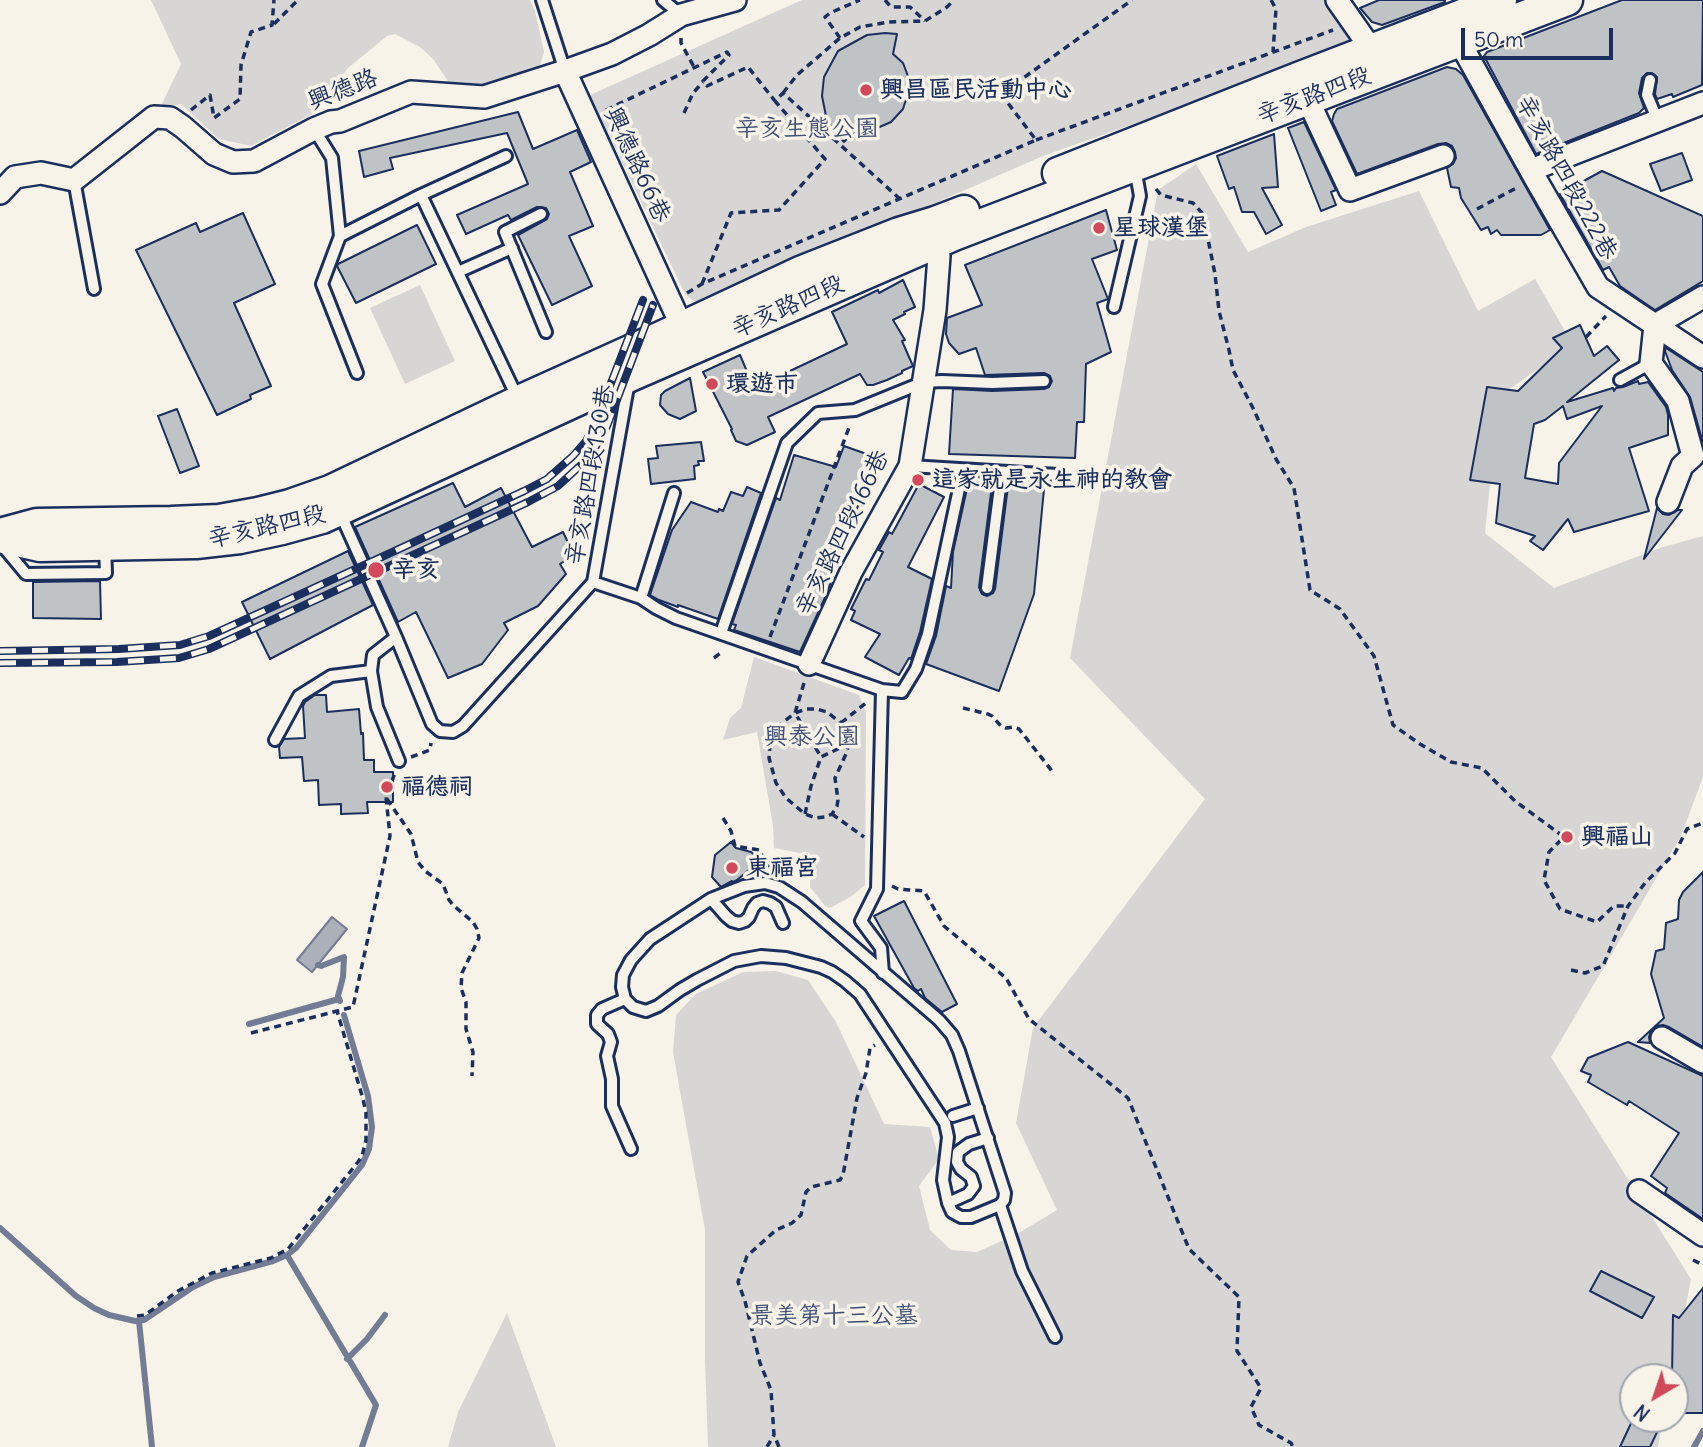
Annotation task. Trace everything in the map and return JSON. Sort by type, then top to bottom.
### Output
[{"type":"main road","name":"辛亥路四段","points":[[0,535],[37,524],[219,520],[290,505],[334,501],[630,376],[688,338],[800,272],[899,233],[936,233],[1135,165],[1302,88],[1372,50],[1455,31],[1567,0]]},
{"type":"main road","name":"辛亥路四段","points":[[936,233],[1302,88],[1455,31],[1497,1]]},
{"type":"main road","name":"辛亥路四段","points":[[0,535],[40,546],[196,543],[240,538],[322,518],[334,501],[519,401],[688,338]]},
{"type":"street","name":"興德路","points":[[170,118],[214,154],[233,162],[254,161],[313,128],[331,121],[340,121],[411,92],[484,97],[612,54],[681,15],[735,0]]},
{"type":"street","points":[[1337,0],[1372,50]]},
{"type":"street","name":"辛亥路四段222巷","points":[[1455,31],[1598,287],[1703,357]]},
{"type":"street","name":"興德路66巷","points":[[565,71],[688,338]]},
{"type":"street","points":[[1302,88],[1350,190],[1443,156]]},
{"type":"street","points":[[1533,174],[1703,103]]},
{"type":"street","points":[[0,193],[15,177],[41,173],[74,180],[154,117],[170,118]]},
{"type":"street","name":"辛亥路四段166巷","points":[[809,664],[851,572],[910,466],[935,310],[939,256],[936,233]]},
{"type":"street","points":[[1668,502],[1682,466],[1698,454],[1678,401],[1651,363],[1655,325],[1703,297]]},
{"type":"street","points":[[1661,1038],[1703,1062]]},
{"type":"street","points":[[1639,1191],[1703,1235]]},
{"type":"lane","name":"興德路66巷","points":[[542,0],[565,71]]},
{"type":"lane","points":[[663,0],[681,15]]},
{"type":"lane","points":[[1650,80],[1647,95],[1658,121]]},
{"type":"lane","points":[[313,128],[332,158],[340,236],[322,284],[357,373]]},
{"type":"lane","points":[[340,236],[506,156]]},
{"type":"lane","points":[[1114,307],[1140,196],[1135,165]]},
{"type":"lane","points":[[74,180],[94,289]]},
{"type":"lane","points":[[421,195],[519,401]]},
{"type":"lane","points":[[541,214],[505,232],[545,332]]},
{"type":"lane","points":[[457,272],[512,248]]},
{"type":"lane","points":[[1620,380],[1651,363]]},
{"type":"lane","name":"辛亥路四段130巷","points":[[593,582],[630,376]]},
{"type":"lane","points":[[721,633],[787,443],[818,413],[855,410],[924,382],[1044,381]]},
{"type":"lane","points":[[910,466],[1058,475]]},
{"type":"lane","points":[[334,501],[432,724],[440,731],[453,732],[463,726],[593,582],[640,598],[676,618],[882,690],[902,692],[916,668],[928,634],[963,470]]},
{"type":"lane","points":[[987,588],[1002,472]]},
{"type":"lane","points":[[640,598],[674,493]]},
{"type":"lane","points":[[0,542],[26,574],[106,573],[105,545]]},
{"type":"lane","points":[[396,637],[373,655],[371,671],[377,707],[399,761]]},
{"type":"lane","points":[[275,740],[299,696],[331,676],[371,671]]},
{"type":"lane","points":[[882,690],[877,889],[861,921],[881,948],[883,973]]},
{"type":"lane","points":[[765,883],[779,887],[802,902],[939,1020],[952,1035],[959,1051],[988,1138],[1005,1193],[1000,1205],[971,1217],[961,1217],[952,1212],[943,1181],[948,1137],[945,1123],[860,994],[845,981],[821,967],[786,958],[761,956],[734,961],[697,979],[658,1006],[646,1011],[634,1007],[625,999],[623,975],[640,949],[650,939],[711,899],[744,886],[765,883]]},
{"type":"lane","points":[[711,899],[726,916],[739,923],[749,917],[757,903],[770,903],[776,907],[783,923]]},
{"type":"lane","points":[[625,999],[603,1009],[597,1015],[597,1024],[608,1034],[611,1042],[607,1056],[612,1079],[612,1107],[631,1149]]},
{"type":"lane","points":[[953,1116],[978,1108]]},
{"type":"lane","points":[[948,1203],[968,1194],[974,1186],[971,1177],[957,1162],[958,1152],[969,1144],[988,1138]]},
{"type":"lane","points":[[1000,1205],[1022,1271],[1055,1337]]},
{"type":"path","points":[[272,26],[274,0]]},
{"type":"path","points":[[170,118],[193,109],[210,95],[214,118],[240,99],[242,65],[251,32],[272,26],[298,0]]},
{"type":"path","points":[[840,38],[825,17],[860,0]]},
{"type":"path","points":[[885,0],[891,6],[910,7],[925,21]]},
{"type":"path","points":[[775,101],[797,75],[840,38],[860,27],[889,22],[925,21],[954,0]]},
{"type":"path","points":[[1036,140],[1001,94],[1132,0]]},
{"type":"path","points":[[1269,0],[1276,9],[1273,51]]},
{"type":"path","points":[[681,15],[681,43],[694,67]]},
{"type":"path","points":[[687,293],[702,284],[1036,140],[1336,29]]},
{"type":"path","points":[[601,112],[727,52],[729,55],[693,93],[684,113]]},
{"type":"path","points":[[702,284],[731,213],[779,210],[825,159],[748,67],[707,86],[704,82]]},
{"type":"path","points":[[783,93],[900,199]]},
{"type":"path","points":[[1477,209],[1533,174]]},
{"type":"path","points":[[1155,188],[1161,195],[1193,203],[1203,214],[1219,311],[1233,370],[1276,459],[1294,488],[1310,590],[1340,609],[1374,656],[1394,725],[1419,744],[1451,762],[1482,768],[1516,801],[1564,837],[1549,852],[1544,880],[1560,909],[1597,922],[1614,906],[1628,906]]},
{"type":"path","points":[[1586,337],[1620,302]]},
{"type":"path","points":[[765,649],[855,410]]},
{"type":"path","points":[[809,664],[795,713],[821,757]]},
{"type":"path","points":[[841,723],[882,690]]},
{"type":"path","points":[[963,708],[992,716],[1001,726],[1019,730],[1052,771]]},
{"type":"path","points":[[806,709],[817,709],[834,716],[841,723],[849,744],[835,778],[838,806],[832,814],[816,818],[805,814],[786,797],[776,783],[770,767],[771,744],[782,723],[806,709]]},
{"type":"path","points":[[251,1034],[353,1007],[390,836],[386,797],[399,761],[430,750],[432,724]]},
{"type":"path","points":[[805,814],[821,757],[849,744]]},
{"type":"path","points":[[386,797],[411,834],[418,862],[425,871],[443,884],[449,900],[477,929],[479,938],[462,973],[461,988],[466,1002],[466,1029],[473,1052],[472,1076]]},
{"type":"path","points":[[832,814],[878,847]]},
{"type":"path","points":[[723,818],[731,831],[735,846],[759,850]]},
{"type":"path","points":[[1572,970],[1585,973],[1603,966],[1628,906],[1645,883],[1675,853],[1687,830],[1703,823]]},
{"type":"path","points":[[877,881],[898,889],[923,891],[944,926],[1006,978],[1029,1019],[1128,1098],[1189,1249],[1239,1297],[1237,1351],[1261,1388],[1251,1407],[1259,1425],[1291,1443],[1293,1447]]},
{"type":"path","points":[[137,1316],[145,1315],[178,1291],[212,1273],[271,1258],[288,1250],[358,1163],[366,1140],[366,1113],[337,1011]]},
{"type":"path","points":[[779,1447],[774,1434],[771,1390],[760,1363],[738,1282],[747,1256],[776,1230],[792,1223],[801,1215],[806,1192],[811,1187],[840,1180],[844,1175],[857,1098],[866,1073],[870,1048],[887,1034]]},
{"type":"path","points":[[1693,1260],[1703,1265]]},
{"type":"path","points":[[767,1447],[774,1434]]},
{"type":"green space","points":[[151,0],[530,0],[544,52],[540,65],[534,72],[509,82],[451,86],[434,60],[420,47],[395,34],[387,36],[348,68],[314,113],[251,146],[219,139],[181,104],[160,108],[181,64]]},
{"type":"green space","name":"辛亥生態公園","points":[[802,0],[1324,0],[1353,39],[1348,48],[1043,156],[704,304],[694,301],[685,294],[590,95]]},
{"type":"green space","name":"景美第十三公墓","points":[[1196,164],[1248,252],[1306,227],[1419,191],[1478,311],[1535,279],[1573,345],[1499,396],[1485,533],[1554,588],[1663,547],[1703,536],[1703,777],[1681,836],[1551,1057],[1691,1279],[1675,1363],[1619,1363],[1619,1433],[1660,1433],[1658,1447],[708,1447],[705,1230],[673,1052],[676,1015],[696,994],[743,972],[776,971],[808,980],[836,1022],[884,1124],[930,1127],[939,1159],[919,1186],[930,1230],[951,1250],[977,1252],[1017,1234],[1057,1210],[1016,1123],[1033,1028],[1205,799],[1070,658],[1158,190]]},
{"type":"green space","points":[[420,285],[455,361],[405,384],[370,308]]},
{"type":"green space","name":"興泰公園","points":[[754,657],[859,695],[866,712],[865,885],[830,908],[825,906],[810,887],[810,855],[774,848],[773,826],[757,732],[723,740],[730,718],[741,708]]},
{"type":"green space","points":[[507,1313],[556,1447],[448,1447],[458,1412]]},
{"type":"shaded area","points":[[332,917],[347,929],[312,972],[297,960]]},
{"type":"building","points":[[1379,0],[1445,2],[1382,25],[1372,22],[1360,8]]},
{"type":"building","points":[[1622,0],[1703,0],[1702,85],[1673,97],[1672,94],[1657,99],[1657,77],[1647,73],[1642,78],[1639,93],[1644,108],[1639,113],[1536,154],[1484,56],[1487,52]]},
{"type":"building","name":"興昌區民活動中心","points":[[897,34],[893,54],[903,63],[911,84],[903,109],[891,122],[875,129],[864,122],[844,142],[827,121],[822,96],[824,77],[838,51],[867,35]]},
{"type":"building","points":[[1447,67],[1456,69],[1463,75],[1550,230],[1541,235],[1501,235],[1497,230],[1491,234],[1488,227],[1481,230],[1461,198],[1459,188],[1451,187],[1447,168],[1456,158],[1452,146],[1446,143],[1357,174],[1332,121],[1337,109]]},
{"type":"building","points":[[518,112],[533,149],[577,130],[591,162],[570,172],[593,226],[569,236],[592,286],[552,305],[518,235],[547,219],[549,214],[546,208],[537,207],[511,220],[508,215],[466,234],[457,215],[528,184],[507,133],[390,158],[393,169],[364,177],[359,151]]},
{"type":"building","points":[[1304,122],[1336,190],[1331,192],[1336,205],[1321,211],[1288,128]]},
{"type":"building","points":[[1274,134],[1278,187],[1262,188],[1282,225],[1266,234],[1254,212],[1242,212],[1234,187],[1229,189],[1217,156]]},
{"type":"building","points":[[1682,153],[1692,180],[1661,191],[1650,164]]},
{"type":"building","points":[[1602,171],[1703,216],[1703,281],[1655,310],[1620,286],[1609,267],[1603,270],[1560,194]]},
{"type":"building","points":[[1106,210],[1117,250],[1092,259],[1108,299],[1097,303],[1111,352],[1086,364],[1084,422],[1077,422],[1075,458],[949,454],[953,389],[1044,389],[1049,387],[1052,381],[1050,376],[1044,373],[985,375],[976,348],[959,354],[949,343],[946,334],[947,318],[982,305],[965,265]]},
{"type":"building","points":[[243,213],[275,284],[234,303],[271,386],[217,415],[136,250],[196,223],[200,232]]},
{"type":"building","points":[[417,225],[436,264],[356,303],[338,264]]},
{"type":"building","points":[[903,280],[915,307],[893,320],[905,340],[902,341],[913,366],[873,385],[867,385],[860,374],[768,417],[775,432],[747,445],[736,441],[703,372],[740,355],[754,388],[847,344],[832,312]]},
{"type":"building","points":[[1580,325],[1594,356],[1607,346],[1619,360],[1567,402],[1613,388],[1614,391],[1638,381],[1639,384],[1648,382],[1666,407],[1668,435],[1629,448],[1649,511],[1574,532],[1568,519],[1543,550],[1530,541],[1535,536],[1496,523],[1500,484],[1470,480],[1487,387],[1518,391],[1562,348],[1553,338]],"holes":[[[1563,406],[1567,419],[1602,406],[1559,463],[1558,484],[1525,478],[1534,424],[1545,420]]]},
{"type":"building","points":[[1666,348],[1703,372],[1703,443],[1690,397],[1672,370]]},
{"type":"building","points":[[690,378],[696,411],[680,419],[668,414],[660,405],[661,395]]},
{"type":"building","points":[[177,409],[199,466],[180,473],[158,416]]},
{"type":"building","points":[[701,442],[704,461],[698,461],[699,465],[694,466],[695,479],[651,484],[648,459],[658,458],[656,446]]},
{"type":"building","points":[[844,446],[875,457],[828,591],[800,652],[734,630],[736,625],[732,624],[776,498],[780,500],[794,455],[836,467]]},
{"type":"building","points":[[453,483],[465,507],[501,488],[532,547],[563,532],[574,555],[560,564],[566,574],[538,606],[504,623],[508,630],[482,664],[448,678],[416,612],[398,622],[355,527]]},
{"type":"building","points":[[919,484],[944,497],[908,567],[932,579],[911,659],[909,658],[899,675],[865,657],[880,634],[851,620],[855,611],[851,609],[883,552],[879,550],[889,532],[892,534]]},
{"type":"building","points":[[968,484],[992,485],[979,587],[982,594],[987,596],[995,589],[1008,486],[1044,489],[1034,594],[999,691],[926,664],[936,636],[946,586],[951,588],[953,552]]},
{"type":"building","points":[[747,487],[761,493],[718,619],[650,595],[672,530],[691,502],[718,512],[719,509],[723,511],[731,492],[743,496]]},
{"type":"building","points":[[1657,508],[1663,514],[1669,515],[1682,510],[1644,559]]},
{"type":"building","points":[[348,551],[373,605],[270,659],[242,602]]},
{"type":"building","points":[[100,581],[101,619],[33,618],[33,582]]},
{"type":"building","points":[[315,695],[326,695],[327,712],[359,709],[364,760],[374,760],[374,772],[393,772],[393,802],[367,802],[368,813],[341,814],[341,804],[319,805],[318,780],[304,781],[302,757],[280,758],[279,747],[284,739],[305,738],[303,706]]},
{"type":"building","name":"東福宮","points":[[731,842],[736,848],[751,852],[761,860],[737,880],[721,887],[712,877],[715,855]]},
{"type":"building","points":[[1703,872],[1703,1047],[1663,1025],[1656,1026],[1651,1031],[1650,1043],[1638,1042],[1664,1018],[1651,974],[1656,951],[1664,949],[1666,923],[1678,919],[1679,900],[1683,892]]},
{"type":"building","points":[[904,901],[957,1004],[942,1012],[925,998],[921,989],[918,991],[914,988],[874,916]]},
{"type":"building","points":[[1628,1042],[1703,1076],[1703,1219],[1665,1193],[1667,1188],[1651,1176],[1679,1133],[1629,1101],[1627,1105],[1588,1082],[1591,1075],[1581,1071],[1588,1058]]},
{"type":"building","points":[[1601,1271],[1654,1297],[1642,1318],[1590,1291]]},
{"type":"building","points":[[1703,1288],[1703,1413],[1689,1413],[1689,1363],[1672,1363],[1673,1315],[1679,1318]]},
{"type":"building","points":[[1626,1433],[1657,1433],[1650,1447],[1620,1447]]},
{"type":"waterway","points":[[318,965],[344,957],[338,996],[340,1001]]},
{"type":"waterway","points":[[249,1024],[339,999]]},
{"type":"waterway","points":[[0,1228],[76,1296],[109,1315],[135,1321],[144,1320],[193,1287],[214,1277],[287,1255],[296,1248],[362,1165],[369,1149],[372,1127],[368,1096],[344,1015]]},
{"type":"waterway","points":[[287,1255],[376,1405],[362,1447]]},
{"type":"waterway","points":[[347,1359],[385,1315]]},
{"type":"waterway","points":[[139,1321],[152,1447]]},
{"type":"waterway","points":[[1694,1447],[1703,1431]]},
{"type":"railway","points":[[0,651],[180,645],[209,636],[547,479],[586,441],[596,422],[643,300]]},
{"type":"railway","points":[[0,663],[117,662],[179,658],[209,649],[558,486],[582,464],[607,426],[653,305]]},
{"type":"place","name":"興昌區民活動中心","points":[[866,90]]},
{"type":"place","name":"星球漢堡","points":[[1099,228]]},
{"type":"place","name":"環遊市","points":[[712,384]]},
{"type":"place","name":"這家就是永生神的教會","points":[[918,480]]},
{"type":"place","name":"辛亥","points":[[376,570]]},
{"type":"place","name":"福德祠","points":[[387,787]]},
{"type":"place","name":"興福山","points":[[1567,837]]},
{"type":"place","name":"東福宮","points":[[732,868]]}]
